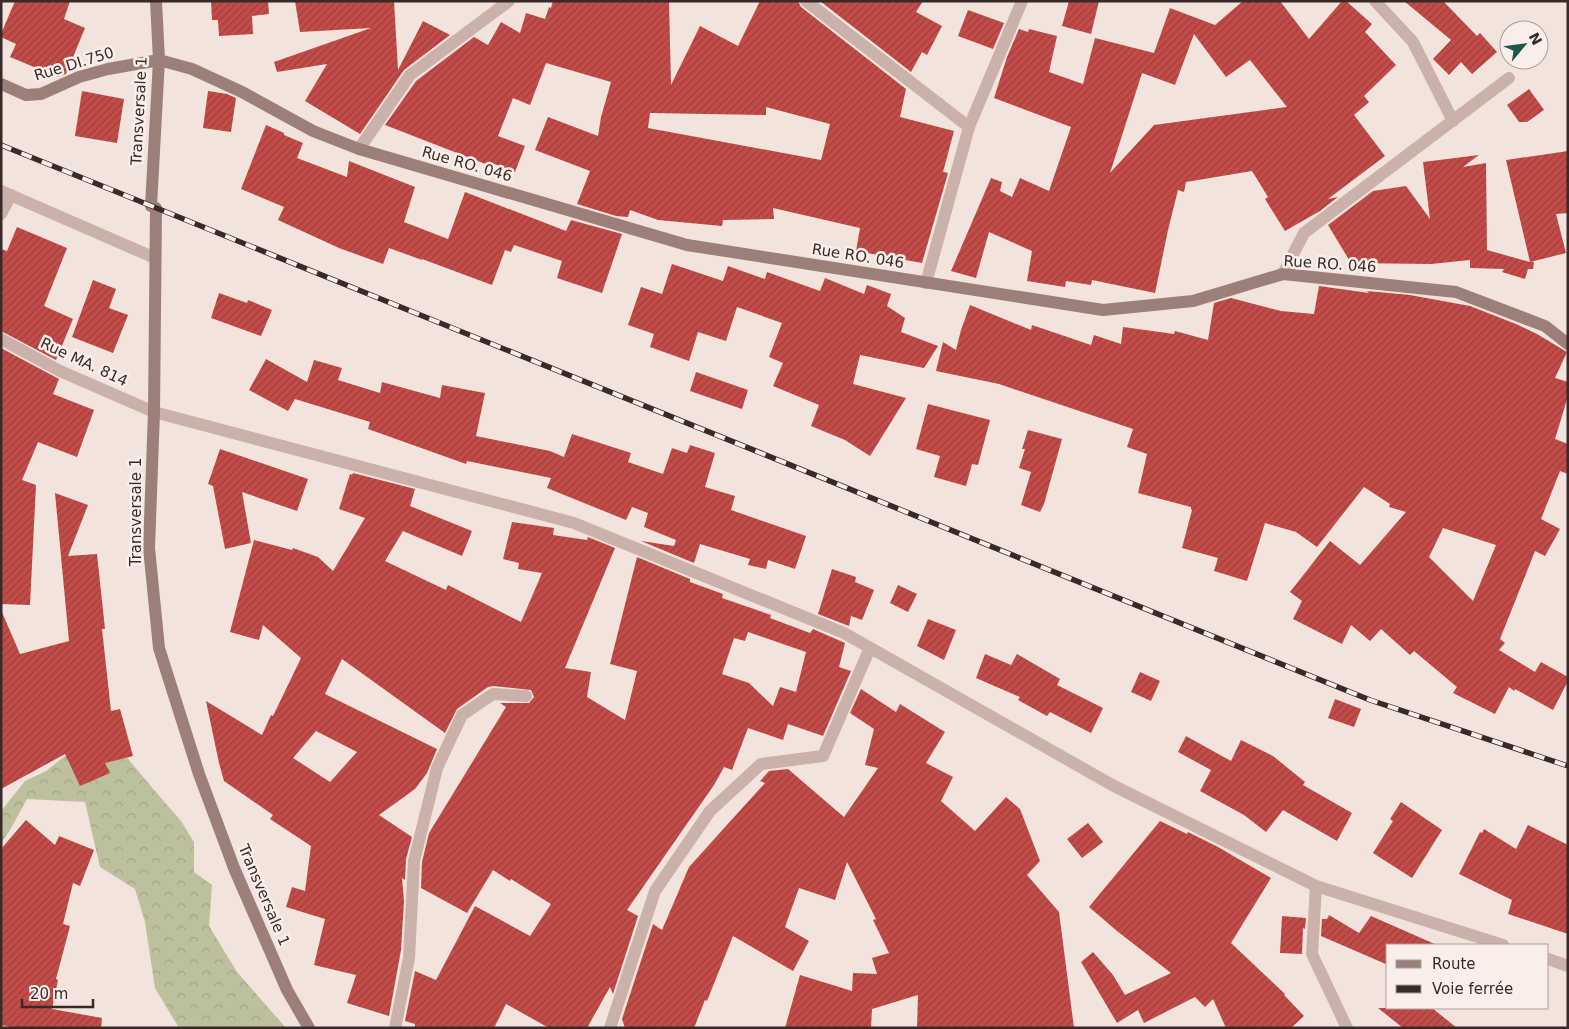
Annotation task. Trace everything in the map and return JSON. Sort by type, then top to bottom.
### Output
[{"type":"street","name":"Transversale 1","points":[[156,1],[159,60],[151,206],[156,208],[154,412],[149,548],[159,648],[198,774],[234,868],[287,990],[308,1028]]},
{"type":"street","points":[[359,149],[410,75],[509,1]]},
{"type":"street","points":[[806,1],[969,128]]},
{"type":"street","points":[[926,282],[969,128],[1022,1]]},
{"type":"street","points":[[1375,1],[1412,42],[1453,121]]},
{"type":"street","name":"Rue DI.750","points":[[1,84],[26,94],[41,94],[79,77],[108,68],[159,60]]},
{"type":"street","name":"Rue RO. 046","points":[[159,60],[192,69],[242,92],[313,132],[359,149],[687,245],[1103,310],[1193,301],[1282,274],[1456,292],[1544,326],[1568,344]]},
{"type":"street","points":[[1282,274],[1304,233],[1509,78]]},
{"type":"street","points":[[1,214],[6,193],[155,258]]},
{"type":"street","name":"Rue MA. 814","points":[[1,339],[60,371],[154,412],[574,523],[844,632],[1114,786],[1316,886],[1501,944]]},
{"type":"street","points":[[610,1028],[655,891],[710,811],[761,764],[823,756],[870,648]]},
{"type":"street","points":[[395,1028],[409,958],[414,861],[437,768],[462,715],[493,694],[526,696]]},
{"type":"street","points":[[1316,886],[1312,954],[1347,1028]]},
{"type":"street","points":[[1549,959],[1568,966]]},
{"type":"green space","points":[[79,745],[119,748],[181,821],[194,842],[194,872],[212,885],[209,926],[237,972],[286,1028],[179,1028],[155,988],[145,922],[135,889],[100,867],[85,802],[27,799],[1,843],[1,811],[25,781],[46,771]]},
{"type":"building","points":[[15,1],[70,1],[64,19],[85,28],[66,74],[58,77],[10,57],[16,44],[1,37],[1,34]]},
{"type":"building","points":[[211,1],[268,1],[269,14],[252,16],[253,34],[219,36],[218,20],[212,20]]},
{"type":"building","points":[[295,1],[394,1],[398,70],[423,21],[450,35],[404,70],[360,134],[305,101],[327,64],[277,72],[274,62],[371,28],[300,32]]},
{"type":"building","points":[[553,1],[669,1],[671,85],[700,26],[738,46],[760,1],[798,1],[801,7],[906,89],[900,117],[954,131],[943,172],[948,173],[922,263],[856,251],[860,228],[773,208],[774,219],[723,220],[722,226],[658,220],[630,210],[628,217],[616,216],[577,204],[590,171],[535,150],[548,117],[598,136],[601,117],[611,82],[546,63],[530,105],[513,98],[498,136],[525,146],[515,172],[489,162],[488,165],[385,125],[416,81],[474,37],[488,45],[501,22],[520,33],[526,13],[545,19],[549,7],[551,8]],"holes":[[[766,107],[830,124],[821,160],[648,128],[650,113],[766,115]]]},
{"type":"building","points":[[820,1],[923,1],[916,12],[942,26],[927,55],[922,52],[911,72]]},
{"type":"building","points":[[1069,1],[1099,1],[1091,34],[1062,26]]},
{"type":"building","points":[[1243,1],[1280,1],[1309,39],[1342,1],[1346,1],[1372,24],[1365,32],[1396,65],[1364,96],[1369,102],[1354,115],[1385,156],[1328,199],[1338,197],[1320,211],[1285,231],[1265,199],[1268,197],[1252,171],[1186,182],[1184,192],[1178,190],[1155,293],[1092,280],[1091,285],[1066,281],[1065,287],[1027,281],[1032,251],[989,232],[976,278],[951,271],[991,178],[1002,182],[1000,191],[1012,197],[1020,178],[1049,191],[1071,127],[994,98],[1007,57],[1019,29],[1028,32],[1029,29],[1057,36],[1049,72],[1083,84],[1095,38],[1154,53],[1170,8],[1215,25]],"holes":[[[1194,34],[1226,77],[1250,60],[1287,107],[1154,125],[1110,173],[1142,73],[1175,85]]]},
{"type":"building","points":[[1404,1],[1443,1],[1477,36],[1480,33],[1497,52],[1472,74],[1461,62],[1449,75],[1433,59],[1451,40]]},
{"type":"building","points":[[968,10],[1004,23],[993,49],[958,36]]},
{"type":"building","points":[[1529,89],[1544,110],[1527,122],[1519,122],[1507,105]]},
{"type":"building","points":[[82,91],[124,99],[117,143],[75,136]]},
{"type":"building","points":[[208,91],[227,94],[236,98],[231,132],[203,128]]},
{"type":"building","points":[[266,125],[303,143],[297,158],[347,177],[349,161],[415,187],[404,222],[448,239],[465,192],[566,231],[571,220],[622,234],[602,293],[557,278],[562,261],[514,245],[511,252],[505,250],[492,285],[389,248],[383,264],[339,248],[278,220],[284,207],[241,189]]},
{"type":"building","points":[[1568,151],[1568,213],[1556,214],[1566,253],[1530,262],[1506,160]]},
{"type":"building","points":[[1479,155],[1463,167],[1486,163],[1487,250],[1534,262],[1533,269],[1528,269],[1525,279],[1502,272],[1504,269],[1470,268],[1470,260],[1431,264],[1351,263],[1328,225],[1373,191],[1406,186],[1430,219],[1423,162]]},
{"type":"building","points":[[17,227],[67,248],[44,306],[73,319],[56,360],[1,331],[1,249],[7,251]]},
{"type":"building","points":[[672,264],[723,281],[728,266],[765,279],[767,272],[820,291],[825,278],[864,294],[867,285],[891,294],[887,306],[905,318],[901,332],[938,346],[924,368],[860,355],[853,384],[906,398],[870,456],[845,440],[811,426],[819,405],[773,386],[783,363],[769,357],[782,323],[737,307],[726,341],[698,332],[689,361],[650,347],[654,334],[628,325],[641,287],[662,294]]},
{"type":"building","points":[[93,280],[116,289],[109,308],[128,315],[113,353],[72,337]]},
{"type":"building","points":[[1319,286],[1369,293],[1367,291],[1410,295],[1470,306],[1516,324],[1567,352],[1555,378],[1568,382],[1568,396],[1555,439],[1568,444],[1568,474],[1560,471],[1541,519],[1560,529],[1545,556],[1535,551],[1500,639],[1505,643],[1499,650],[1535,672],[1541,662],[1568,677],[1568,681],[1553,710],[1509,687],[1495,714],[1453,693],[1457,687],[1414,651],[1410,655],[1381,629],[1370,641],[1351,625],[1342,644],[1293,619],[1302,601],[1290,592],[1330,541],[1360,565],[1406,512],[1389,507],[1390,504],[1364,487],[1317,547],[1296,532],[1265,523],[1247,581],[1214,571],[1218,558],[1182,548],[1192,510],[1191,507],[1138,493],[1147,454],[1127,447],[1133,429],[999,384],[936,371],[943,342],[956,350],[970,305],[1031,330],[1032,325],[1091,345],[1094,335],[1121,344],[1123,327],[1174,334],[1175,331],[1208,340],[1214,303],[1231,298],[1281,311],[1314,314]],"holes":[[[1443,528],[1496,545],[1473,601],[1429,557]]]},
{"type":"building","points":[[219,293],[247,303],[248,300],[272,310],[261,336],[211,318]]},
{"type":"building","points":[[1,348],[59,379],[53,394],[94,410],[77,457],[38,442],[22,480],[36,485],[30,605],[1,604]]},
{"type":"building","points":[[266,359],[307,382],[314,360],[342,368],[338,380],[380,393],[382,382],[440,398],[442,385],[485,393],[476,436],[550,451],[564,457],[572,434],[631,453],[628,462],[663,474],[672,448],[687,453],[690,445],[715,453],[705,487],[735,496],[731,510],[806,536],[795,569],[768,560],[766,569],[748,565],[750,559],[700,544],[694,563],[641,541],[674,546],[676,540],[644,527],[648,513],[632,507],[626,520],[547,488],[551,478],[467,461],[466,464],[368,429],[370,422],[295,399],[288,411],[249,390]]},
{"type":"building","points":[[696,372],[748,390],[742,409],[690,391]]},
{"type":"building","points":[[928,404],[990,420],[978,465],[972,464],[966,486],[934,477],[940,456],[916,449]]},
{"type":"building","points":[[1028,430],[1062,439],[1044,504],[1040,512],[1021,505],[1031,472],[1019,468]]},
{"type":"building","points":[[220,449],[308,479],[297,511],[242,492],[251,543],[225,549],[213,486],[208,484]]},
{"type":"building","points":[[353,473],[415,489],[410,506],[472,531],[462,556],[403,531],[385,561],[446,590],[448,585],[521,622],[542,573],[518,569],[519,563],[503,559],[512,522],[554,528],[553,535],[587,540],[588,537],[615,548],[565,668],[591,672],[587,697],[625,720],[637,671],[610,664],[637,557],[690,579],[690,582],[723,594],[722,598],[771,615],[770,618],[810,633],[813,629],[845,643],[839,667],[851,671],[823,736],[788,724],[783,740],[748,728],[732,770],[724,767],[714,785],[627,910],[638,916],[613,994],[610,987],[587,1028],[549,1028],[506,1004],[494,1028],[415,1028],[415,1024],[405,1021],[415,971],[436,980],[475,906],[530,936],[551,904],[493,870],[467,913],[421,888],[422,862],[429,833],[506,707],[500,703],[529,703],[534,697],[531,690],[488,687],[457,709],[445,733],[342,659],[325,694],[437,749],[427,773],[415,789],[379,815],[412,837],[406,859],[405,880],[402,878],[404,901],[401,950],[389,1016],[347,1003],[356,975],[314,965],[325,919],[286,907],[292,887],[305,891],[311,846],[270,819],[273,815],[224,781],[206,701],[262,735],[301,658],[263,625],[259,640],[230,632],[254,540],[292,550],[293,548],[318,557],[333,571],[365,518],[339,509],[350,474],[352,475]],"holes":[[[748,632],[806,652],[796,692],[780,687],[773,706],[749,683],[722,674],[734,638],[745,641]],[[316,731],[357,752],[330,782],[293,758]]]},
{"type":"building","points":[[55,493],[88,505],[68,556],[97,554],[105,629],[102,629],[111,711],[120,709],[133,756],[105,763],[110,773],[80,786],[65,754],[1,789],[1,610],[20,654],[69,641]]},
{"type":"building","points":[[832,569],[856,577],[855,582],[874,590],[862,620],[851,616],[849,626],[818,614]]},
{"type":"building","points":[[898,585],[917,594],[908,612],[890,603]]},
{"type":"building","points":[[928,619],[956,630],[944,660],[917,646]]},
{"type":"building","points":[[985,654],[1011,665],[1017,654],[1060,679],[1057,685],[1103,708],[1091,733],[1050,712],[1047,716],[1018,700],[1020,697],[976,678]]},
{"type":"building","points":[[1140,672],[1160,681],[1151,701],[1131,692]]},
{"type":"building","points":[[861,689],[896,712],[900,704],[945,732],[926,763],[953,777],[941,801],[975,831],[1006,797],[1020,809],[1040,861],[1027,875],[1059,912],[1074,1028],[917,1028],[918,995],[872,1009],[871,1028],[785,1028],[800,975],[852,991],[853,973],[877,974],[872,958],[889,953],[873,920],[876,919],[847,862],[835,900],[799,888],[785,927],[809,941],[793,971],[733,936],[694,1028],[625,1028],[622,1019],[653,924],[662,930],[689,867],[765,783],[760,781],[769,771],[788,769],[844,817],[878,768],[865,765],[874,729],[850,713]]},
{"type":"building","points":[[1335,699],[1361,709],[1354,727],[1328,718]]},
{"type":"building","points":[[1186,736],[1231,761],[1241,740],[1273,756],[1305,782],[1303,785],[1352,813],[1337,841],[1283,810],[1266,832],[1244,815],[1200,791],[1211,770],[1178,752]]},
{"type":"building","points":[[1401,802],[1442,830],[1412,878],[1373,853],[1393,821],[1390,819]]},
{"type":"building","points":[[26,820],[55,845],[59,836],[94,850],[80,886],[73,883],[63,924],[70,926],[56,979],[58,980],[52,1009],[102,1018],[101,1028],[15,1028],[1,1025],[1,849]]},
{"type":"building","points":[[1160,821],[1218,847],[1271,878],[1231,943],[1285,994],[1304,1016],[1291,1028],[1226,1028],[1213,999],[1205,1007],[1195,997],[1144,1023],[1138,1010],[1117,1023],[1081,962],[1093,952],[1113,975],[1125,995],[1171,973],[1089,907]]},
{"type":"building","points":[[1088,823],[1103,842],[1082,858],[1067,839]]},
{"type":"building","points":[[1528,825],[1568,845],[1568,934],[1508,914],[1512,900],[1459,874],[1480,832],[1482,833],[1484,829],[1516,849]]},
{"type":"building","points":[[1329,915],[1359,933],[1371,916],[1435,944],[1386,944],[1386,964],[1321,936],[1322,919],[1327,919]]},
{"type":"building","points":[[1282,916],[1306,918],[1305,929],[1303,928],[1302,954],[1280,953]]},
{"type":"building","points":[[1378,1008],[1433,1009],[1457,1028],[1403,1028]]},
{"type":"railway","points":[[1,145],[1370,700],[1568,766]]}]
